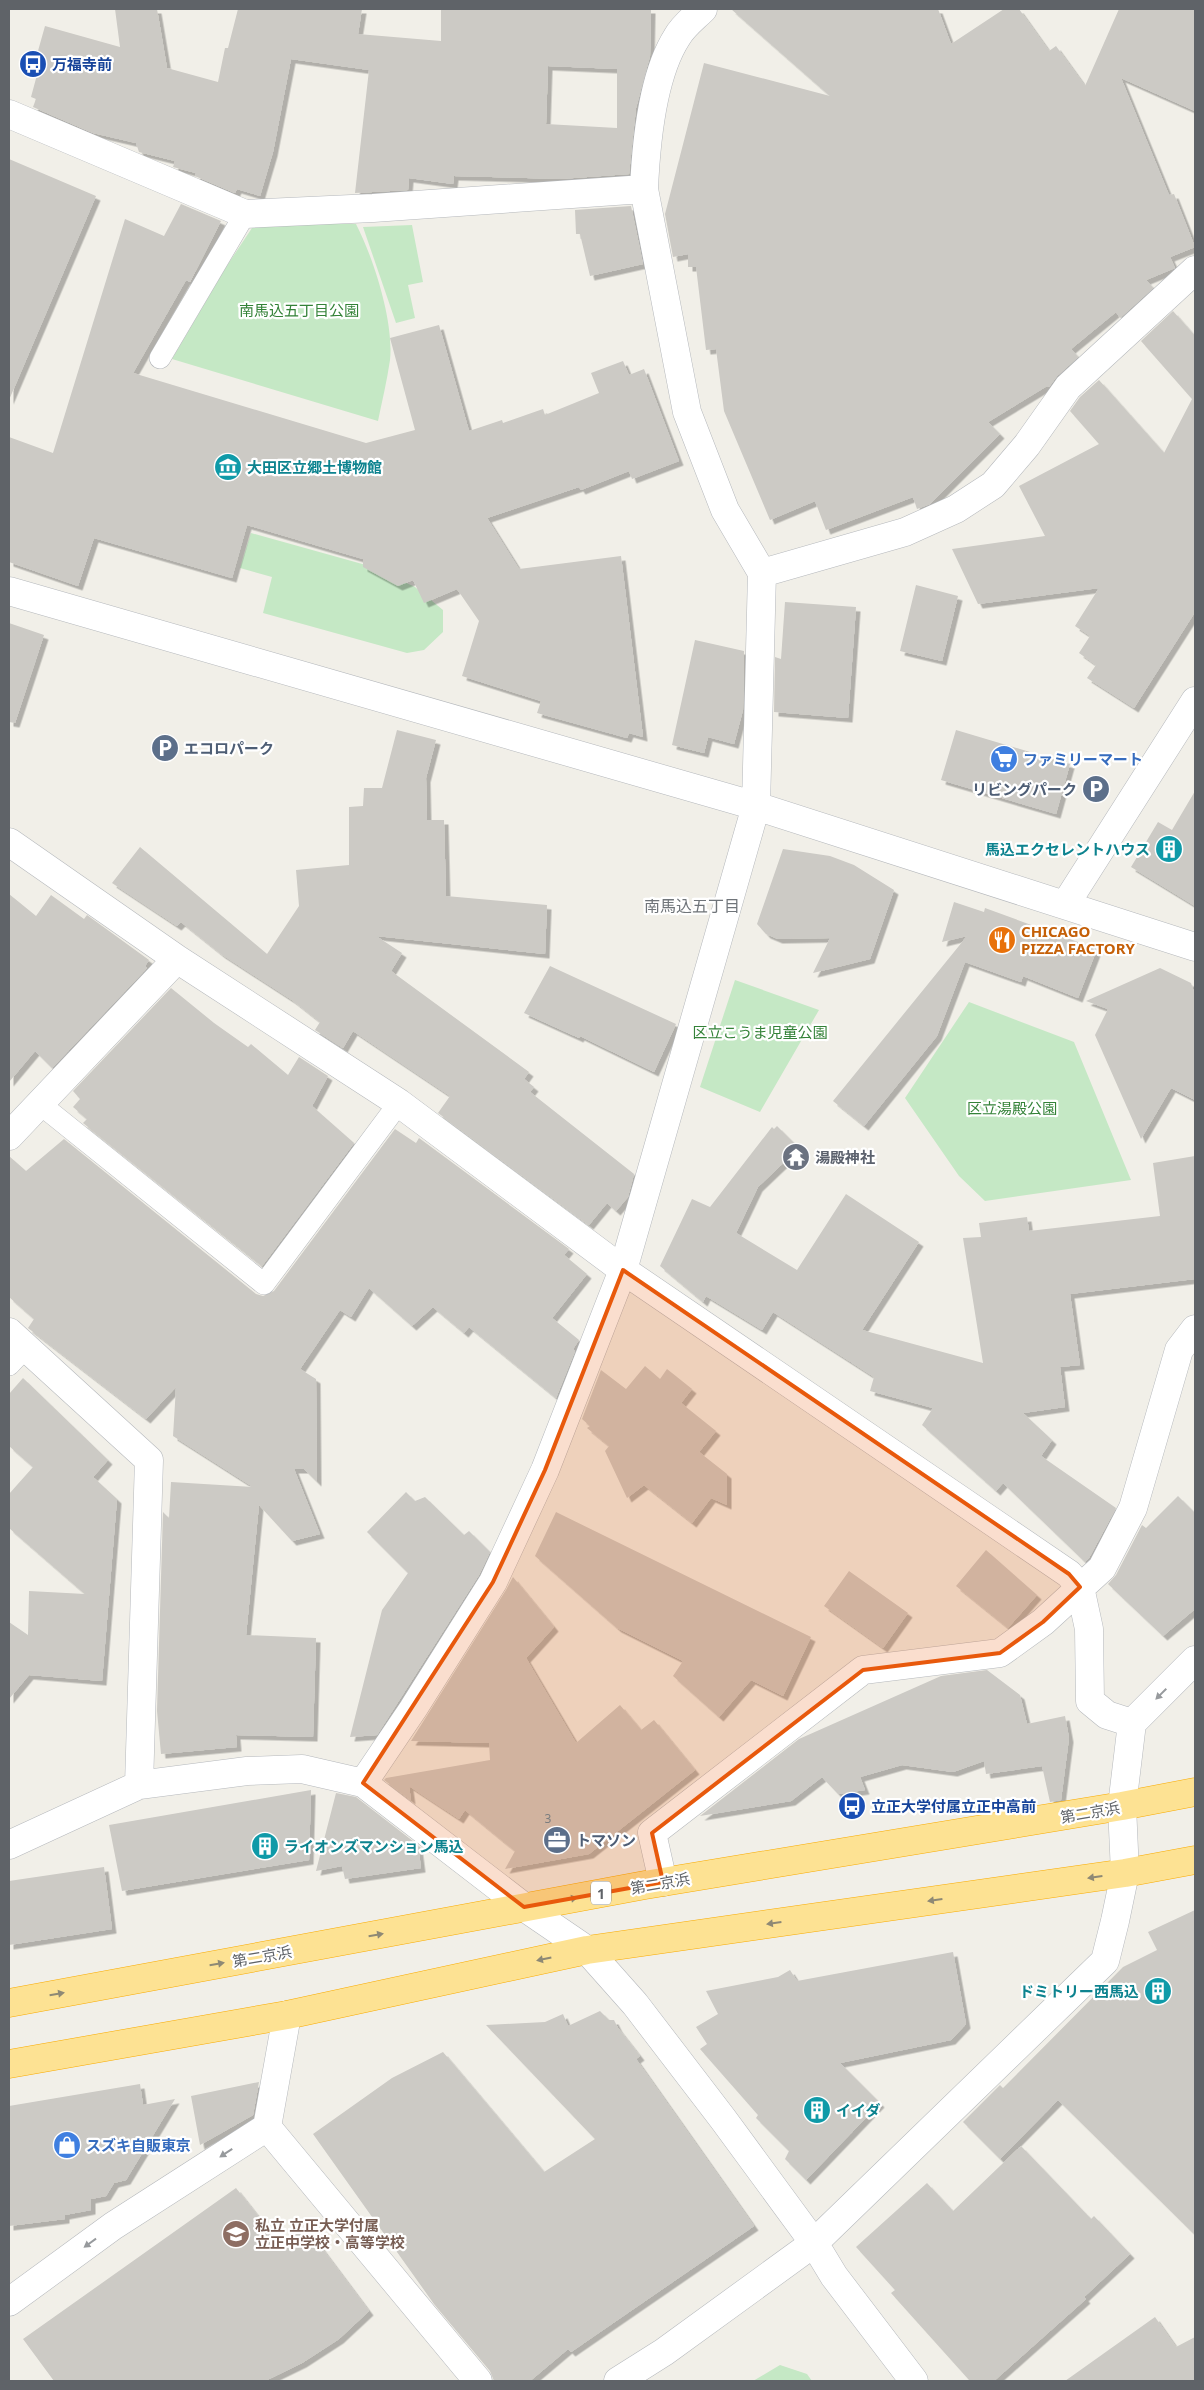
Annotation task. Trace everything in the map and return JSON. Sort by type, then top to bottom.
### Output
[{"type":"highway","name":"第二京浜","points":[[9,2003],[663,1882],[1122,1806],[1195,1792]]},
{"type":"highway","points":[[9,2064],[287,2015],[587,1950],[1124,1873],[1195,1860]]},
{"type":"street","points":[[362,1783],[413,1709],[493,1582],[545,1470],[624,1270],[756,806],[762,573],[725,510],[687,412],[644,189],[646,158],[657,81],[678,34],[703,9]]},
{"type":"street","points":[[9,114],[245,214],[373,208],[644,189]]},
{"type":"street","points":[[762,573],[905,532],[956,509],[994,485],[1027,445],[1068,387],[1195,270]]},
{"type":"street","points":[[9,591],[756,806],[1195,947]]},
{"type":"street","points":[[1065,904],[1195,701]]},
{"type":"street","points":[[9,842],[177,959],[399,1103],[624,1270],[1069,1574],[1080,1587],[1088,1629],[1090,1701],[1107,1715],[1132,1723]]},
{"type":"street","points":[[9,1136],[177,959]]},
{"type":"street","points":[[663,1882],[652,1833],[863,1670],[1000,1653],[1043,1622],[1102,1568],[1133,1508],[1179,1350],[1195,1329]]},
{"type":"street","points":[[14,1348],[149,1460],[139,1785]]},
{"type":"street","points":[[618,2381],[664,2352],[814,2243],[1105,1961],[1116,1922],[1124,1873],[1122,1806],[1132,1723],[1195,1660]]},
{"type":"street","points":[[9,1844],[139,1785],[247,1771],[302,1769],[362,1783],[524,1907],[587,1950],[635,2004],[814,2243],[834,2276],[914,2381]]},
{"type":"street","points":[[9,2302],[113,2226],[267,2127],[287,2015]]},
{"type":"street","points":[[267,2127],[478,2381]]},
{"type":"lane","points":[[160,358],[245,214]]},
{"type":"lane","points":[[40,1104],[264,1284],[399,1103]]},
{"type":"highlighted area","points":[[623,1270],[1069,1574],[1080,1587],[1043,1622],[1000,1653],[863,1670],[652,1833],[663,1882],[524,1907],[363,1783],[493,1582],[545,1470]]},
{"type":"green space","name":"南馬込五丁目公園","points":[[256,222],[356,224],[376,272],[389,328],[390,360],[378,421],[172,359],[226,267]]},
{"type":"green space","points":[[412,225],[423,282],[408,285],[415,318],[396,323],[363,227]]},
{"type":"green space","points":[[251,533],[373,567],[415,587],[443,610],[443,632],[424,650],[407,653],[263,613],[272,577],[240,568]]},
{"type":"green space","name":"区立こうま児童公園","points":[[735,980],[819,1010],[760,1112],[700,1087]]},
{"type":"green space","name":"区立湯殿公園","points":[[969,1002],[1074,1042],[1131,1180],[985,1201],[959,1176],[905,1098]]},
{"type":"green space","points":[[780,2365],[807,2374],[812,2381],[753,2381]]},
{"type":"building","points":[[115,9],[157,9],[167,68],[218,82],[225,48],[228,48],[238,9],[362,9],[358,34],[441,41],[441,9],[651,9],[650,56],[636,108],[629,174],[560,179],[454,176],[453,184],[409,178],[408,190],[355,193],[369,70],[291,59],[273,152],[260,196],[237,189],[235,193],[195,176],[196,173],[173,167],[175,161],[139,152],[136,143],[93,133],[33,107],[36,99],[31,97],[41,60],[36,58],[45,26],[120,47]],"holes":[[[548,66],[617,69],[617,128],[546,124]]]},
{"type":"building","points":[[731,9],[938,9],[951,44],[1004,9],[1019,9],[1049,51],[1056,46],[1085,86],[1119,9],[1195,9],[1195,111],[1121,78],[1169,195],[1174,194],[1195,247],[1170,257],[1175,268],[1146,280],[1153,288],[1120,318],[1116,312],[1071,349],[1078,357],[1057,376],[1049,387],[1047,386],[988,422],[1000,434],[930,504],[917,509],[913,497],[826,530],[815,501],[770,520],[724,411],[716,349],[706,350],[696,267],[688,267],[688,254],[673,257],[665,214],[704,63],[830,96]]},
{"type":"building","points":[[9,159],[96,196],[9,400]]},
{"type":"building","points":[[181,204],[221,221],[190,282],[186,280],[133,373],[366,443],[415,430],[390,338],[439,325],[469,431],[502,420],[503,423],[543,409],[545,415],[599,393],[591,373],[623,361],[629,375],[644,369],[679,461],[632,479],[629,471],[581,490],[579,487],[487,518],[519,569],[621,556],[643,737],[629,733],[627,738],[537,713],[541,701],[462,676],[479,621],[457,589],[424,603],[413,580],[398,586],[363,567],[363,559],[247,525],[232,578],[94,538],[78,586],[9,562],[9,437],[53,453],[125,219],[164,236]]},
{"type":"building","points":[[631,206],[643,264],[590,276],[580,234],[576,234],[575,210]]},
{"type":"building","points":[[1173,311],[1195,336],[1195,612],[1134,708],[1087,678],[1096,665],[1079,653],[1090,636],[1075,626],[1099,588],[978,604],[952,549],[1045,536],[1019,486],[1099,444],[1070,411],[1080,397],[1099,380],[1164,453],[1192,399],[1141,341]]},
{"type":"building","points":[[916,585],[958,596],[942,661],[900,651]]},
{"type":"building","points":[[785,602],[856,607],[848,718],[774,712],[775,657],[781,659]]},
{"type":"building","points":[[9,623],[44,635],[15,723],[9,722]]},
{"type":"building","points":[[695,640],[744,651],[743,710],[734,744],[708,737],[704,753],[672,745]]},
{"type":"building","points":[[397,730],[436,740],[426,778],[427,820],[444,820],[446,896],[547,905],[545,954],[376,936],[402,953],[391,971],[529,1072],[524,1079],[534,1087],[530,1092],[634,1174],[628,1197],[616,1211],[607,1203],[589,1225],[438,1113],[450,1096],[353,1031],[343,1048],[315,1030],[320,1022],[292,1000],[221,954],[181,922],[177,926],[112,883],[140,847],[267,954],[299,906],[296,870],[349,865],[349,807],[363,806],[364,788],[382,788]]},
{"type":"building","points":[[956,730],[1070,764],[1056,814],[941,780]]},
{"type":"building","name":"馬込エクセレントハウス","points":[[1195,791],[1195,906],[1131,867],[1158,822],[1172,830]]},
{"type":"building","points":[[783,849],[830,856],[854,865],[894,890],[870,959],[813,973],[830,938],[778,939],[766,934],[757,924]]},
{"type":"building","points":[[9,894],[36,916],[51,895],[84,919],[87,915],[149,960],[145,966],[147,968],[52,1068],[35,1051],[9,1082]]},
{"type":"building","points":[[954,902],[984,912],[985,908],[1097,949],[1078,998],[1023,976],[1021,982],[965,962],[937,1036],[864,1126],[833,1101],[967,936],[942,942]]},
{"type":"building","points":[[550,966],[676,1024],[654,1072],[580,1036],[579,1038],[524,1013]]},
{"type":"building","points":[[1160,968],[1191,983],[1195,995],[1195,1100],[1171,1088],[1141,1139],[1095,1035],[1108,1009],[1086,1001]]},
{"type":"building","points":[[171,988],[214,1023],[248,1047],[251,1044],[288,1075],[299,1057],[328,1076],[312,1106],[354,1143],[262,1266],[83,1123],[87,1119],[73,1107],[80,1099],[73,1091]]},
{"type":"building","points":[[777,1126],[799,1148],[758,1187],[736,1233],[797,1270],[846,1194],[919,1242],[862,1330],[983,1363],[963,1238],[981,1237],[979,1223],[1027,1217],[1029,1231],[1160,1216],[1153,1163],[1195,1156],[1195,1279],[1070,1294],[1080,1365],[1060,1367],[1065,1407],[1023,1413],[1052,1440],[1041,1456],[1116,1508],[1085,1562],[1003,1483],[996,1491],[922,1425],[933,1408],[870,1391],[874,1377],[773,1312],[762,1330],[706,1296],[703,1302],[660,1266],[692,1199],[710,1207],[772,1127],[774,1129]]},
{"type":"building","points":[[395,1129],[416,1143],[419,1138],[569,1249],[564,1255],[587,1274],[552,1318],[579,1340],[573,1349],[575,1351],[556,1398],[469,1327],[464,1333],[433,1307],[412,1326],[369,1288],[351,1317],[340,1310],[300,1369],[316,1379],[317,1482],[304,1469],[294,1469],[320,1534],[292,1541],[259,1505],[246,1635],[316,1638],[313,1737],[236,1735],[237,1747],[161,1754],[157,1711],[163,1512],[169,1518],[171,1482],[253,1487],[173,1436],[176,1387],[146,1419],[28,1328],[34,1319],[9,1297],[9,1156],[26,1171],[64,1139],[256,1294],[263,1296],[274,1291]]},
{"type":"building","points":[[645,1366],[660,1379],[667,1369],[692,1389],[681,1403],[716,1431],[699,1452],[727,1474],[727,1505],[711,1498],[692,1523],[644,1485],[627,1498],[605,1451],[609,1446],[587,1428],[590,1426],[582,1419],[601,1370],[626,1389]]},
{"type":"building","points":[[23,1378],[108,1460],[93,1477],[117,1499],[102,1681],[29,1675],[9,1699],[9,1622],[28,1635],[29,1591],[85,1594],[9,1528],[9,1494],[33,1467],[9,1446],[9,1394]]},
{"type":"building","points":[[406,1492],[415,1501],[425,1497],[464,1535],[469,1531],[490,1552],[479,1575],[377,1735],[350,1737],[382,1610],[408,1573],[367,1532]]},
{"type":"building","points":[[1178,1496],[1195,1513],[1195,1609],[1163,1636],[1108,1584],[1116,1575],[1142,1525],[1146,1528]]},
{"type":"building","points":[[556,1512],[811,1637],[783,1696],[751,1680],[719,1717],[673,1676],[683,1661],[617,1628],[535,1556]]},
{"type":"building","points":[[986,1550],[1037,1595],[1008,1628],[956,1586]]},
{"type":"building","points":[[849,1571],[908,1613],[883,1648],[824,1606]]},
{"type":"building","points":[[513,1577],[554,1627],[526,1658],[576,1743],[620,1705],[641,1730],[654,1720],[695,1770],[589,1854],[505,1869],[515,1851],[465,1810],[459,1819],[409,1786],[411,1800],[384,1780],[386,1778],[490,1760],[489,1743],[411,1741]]},
{"type":"building","points":[[987,1670],[1020,1695],[1027,1724],[1065,1716],[1069,1738],[1061,1800],[1050,1802],[1042,1766],[986,1774],[984,1761],[953,1772],[902,1765],[860,1777],[865,1790],[838,1794],[822,1777],[791,1801],[700,1816],[799,1739],[941,1676]]},
{"type":"building","name":"ライオンズマンション馬込","points":[[311,1790],[309,1860],[122,1891],[109,1825]]},
{"type":"building","points":[[336,1793],[356,1797],[418,1845],[421,1868],[345,1879],[342,1866],[316,1871]]},
{"type":"building","points":[[104,1867],[112,1929],[9,1945],[9,1881]]},
{"type":"building","points":[[1195,1910],[1195,2235],[1058,2100],[1000,2159],[963,2122],[1000,2085],[1003,2088],[1123,1967],[1157,1950],[1148,1932]]},
{"type":"building","points":[[953,1952],[966,2024],[951,2040],[840,2063],[880,2103],[806,2180],[785,2159],[789,2151],[756,2118],[758,2115],[700,2049],[707,2044],[696,2027],[718,2014],[706,1991],[778,1977],[790,1970],[797,1981]]},
{"type":"building","points":[[600,2011],[609,2020],[614,2020],[640,2056],[636,2059],[754,2226],[571,2352],[568,2349],[530,2381],[494,2381],[490,2371],[434,2304],[313,2134],[392,2078],[443,2052],[544,2172],[595,2139],[486,2025],[545,2022],[563,2014],[568,2026]]},
{"type":"building","points":[[259,2082],[253,2115],[200,2145],[191,2096]]},
{"type":"building","points":[[140,2084],[143,2105],[175,2099],[126,2180],[114,2183],[106,2196],[91,2199],[91,2210],[65,2215],[65,2219],[9,2226],[9,2106]]},
{"type":"building","points":[[1021,2146],[1091,2219],[1094,2216],[1130,2254],[1084,2297],[1086,2299],[994,2381],[970,2381],[891,2293],[895,2290],[856,2247],[927,2183],[953,2211]]},
{"type":"building","name":"私立 立正大学付属 立正中学校・高等学校","points":[[236,2188],[281,2245],[306,2227],[369,2311],[339,2339],[302,2363],[265,2381],[54,2381],[23,2339]]},
{"type":"building","points":[[1155,2317],[1176,2347],[1195,2337],[1195,2381],[1065,2381]]},
{"type":"place","name":"万福寺前","points":[[33,64]]},
{"type":"place","name":"大田区立郷土博物館","points":[[228,467]]},
{"type":"place","name":"エコロパーク","points":[[165,748]]},
{"type":"place","name":"ファミリーマート","points":[[1004,759]]},
{"type":"place","name":"リビングパーク","points":[[1096,789]]},
{"type":"place","name":"馬込エクセレントハウス","points":[[1169,849]]},
{"type":"place","name":"CHICAGO PIZZA FACTORY","points":[[1002,940]]},
{"type":"place","name":"湯殿神社","points":[[796,1157]]},
{"type":"place","name":"立正大学付属立正中高前","points":[[852,1806]]},
{"type":"place","name":"トマソン","points":[[557,1840]]},
{"type":"place","name":"ライオンズマンション馬込","points":[[265,1846]]},
{"type":"place","name":"ドミトリー西馬込","points":[[1158,1991]]},
{"type":"place","name":"イイダ","points":[[817,2110]]},
{"type":"place","name":"スズキ自販東京","points":[[67,2145]]},
{"type":"place","name":"私立 立正大学付属 立正中学校・高等学校","points":[[236,2234]]},
{"type":"district","name":"南馬込五丁目","points":[[692,906]]}]
